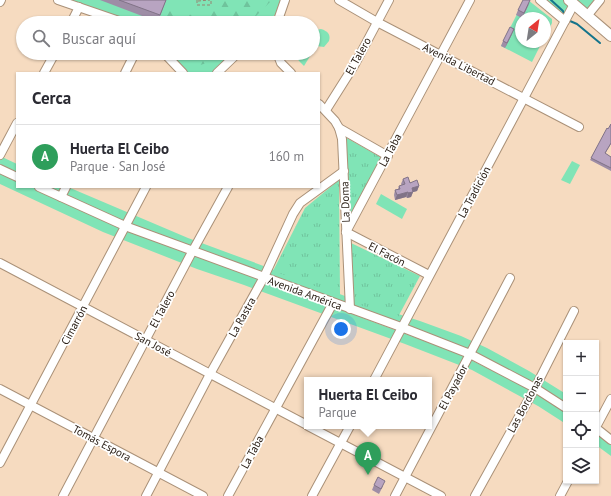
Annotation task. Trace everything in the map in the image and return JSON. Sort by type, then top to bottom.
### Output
[{"type":"main road","points":[[572,2],[611,36]]},
{"type":"street","points":[[58,0],[105,16]]},
{"type":"street","points":[[280,16],[286,0]]},
{"type":"street","name":"Avenida Libertad","points":[[339,0],[377,22],[579,127]]},
{"type":"street","name":"El Talero","points":[[326,110],[355,64],[389,0]]},
{"type":"street","name":"La Taba","points":[[346,232],[388,156],[470,0]]},
{"type":"street","points":[[540,0],[565,21]]},
{"type":"street","points":[[587,16],[597,1]]},
{"type":"street","name":"La Tradición","points":[[376,377],[565,21],[572,2]]},
{"type":"street","points":[[74,16],[79,7]]},
{"type":"street","points":[[44,72],[50,60]]},
{"type":"street","points":[[125,72],[131,60]]},
{"type":"street","points":[[171,60],[182,72]]},
{"type":"street","points":[[218,72],[231,60]]},
{"type":"street","points":[[280,60],[290,72]]},
{"type":"street","points":[[320,105],[326,110],[339,128],[342,139],[344,171]]},
{"type":"street","points":[[0,155],[16,125]]},
{"type":"street","points":[[339,128],[388,156]]},
{"type":"street","points":[[0,169],[16,177]]},
{"type":"street","name":"La Doma","points":[[344,171],[346,232]]},
{"type":"street","name":"La Rastra","points":[[146,496],[210,374],[264,277],[293,214],[300,203],[344,171]]},
{"type":"street","name":"Avenida América","points":[[41,188],[125,226],[192,252],[401,327],[470,354],[535,388],[563,406]]},
{"type":"street","points":[[61,197],[66,188]]},
{"type":"street","name":"Cimarrón","points":[[0,463],[145,188]]},
{"type":"street","name":"El Talero","points":[[63,496],[227,188]]},
{"type":"street","points":[[346,232],[350,309]]},
{"type":"street","name":"El Facón","points":[[346,232],[429,275]]},
{"type":"street","name":"San José","points":[[0,263],[304,424]]},
{"type":"street","name":"El Payador","points":[[432,426],[510,278]]},
{"type":"street","name":"La Taba","points":[[228,496],[333,303]]},
{"type":"street","name":"Las Bordonas","points":[[475,496],[535,388],[574,311]]},
{"type":"street","name":"Tomás Espora","points":[[0,389],[203,496]]},
{"type":"street","points":[[599,422],[611,399]]},
{"type":"street","name":"San José","points":[[314,429],[441,496]]},
{"type":"street","points":[[312,496],[348,429]]},
{"type":"street","name":"El Payador","points":[[395,496],[430,429]]},
{"type":"street","points":[[599,430],[611,440]]},
{"type":"street","points":[[560,496],[566,484]]},
{"type":"path","points":[[197,0],[211,0],[211,5],[197,5],[197,0]]},
{"type":"green space","points":[[66,0],[284,0],[279,11],[274,16],[111,16]]},
{"type":"green space","points":[[222,0],[272,0],[256,16],[207,16]]},
{"type":"green space","points":[[524,0],[528,0],[543,12],[518,12]]},
{"type":"green space","points":[[540,0],[593,0],[597,4],[587,16],[574,5],[565,21]]},
{"type":"green space","points":[[165,11],[186,11],[192,16],[162,16]]},
{"type":"green space","points":[[515,18],[515,48],[539,48],[532,62],[501,46]]},
{"type":"green space","points":[[320,29],[325,31],[330,37],[329,41],[324,47],[320,46]]},
{"type":"green space","points":[[174,60],[227,60],[214,72],[185,72]]},
{"type":"green space","points":[[191,60],[212,60],[210,62],[197,66]]},
{"type":"green space","points":[[298,60],[308,60],[304,66]]},
{"type":"green space","points":[[345,137],[382,158],[349,219]]},
{"type":"green space","points":[[0,156],[16,164],[16,173],[0,165]]},
{"type":"green space","points":[[572,161],[580,165],[570,184],[561,180]]},
{"type":"green space","points":[[0,172],[16,180],[16,188],[34,188],[117,226],[459,354],[540,395],[563,410],[563,422],[538,406],[472,370],[405,344],[197,269],[103,232],[0,184]]},
{"type":"green space","points":[[339,180],[340,295],[273,271],[305,208]]},
{"type":"green space","points":[[48,188],[70,188],[188,238],[364,303],[461,336],[487,348],[529,371],[563,392],[563,402],[517,374],[466,348],[159,236]]},
{"type":"green space","points":[[381,194],[407,209],[402,219],[376,204]]},
{"type":"green space","points":[[351,243],[420,276],[398,317],[354,303]]},
{"type":"green space","points":[[599,434],[611,443],[611,456],[599,447]]},
{"type":"building","points":[[119,0],[166,0],[160,15]]},
{"type":"building","points":[[523,0],[530,0],[524,12],[518,10]]},
{"type":"building","points":[[510,27],[514,29],[507,43],[503,41]]},
{"type":"building","points":[[611,124],[611,143],[605,153],[611,157],[611,168],[591,158],[607,128],[608,129]]},
{"type":"building","points":[[408,177],[410,183],[417,180],[419,186],[412,188],[413,192],[397,195],[395,190],[400,189],[399,186],[405,184],[403,179]]},
{"type":"building","points":[[378,477],[385,481],[381,489],[374,485]]},
{"type":"waterway","points":[[551,0],[563,11],[564,15]]},
{"type":"waterway","points":[[570,21],[577,24],[600,43]]},
{"type":"place","name":"Huerta El Ceibo","points":[[368,475]]}]
